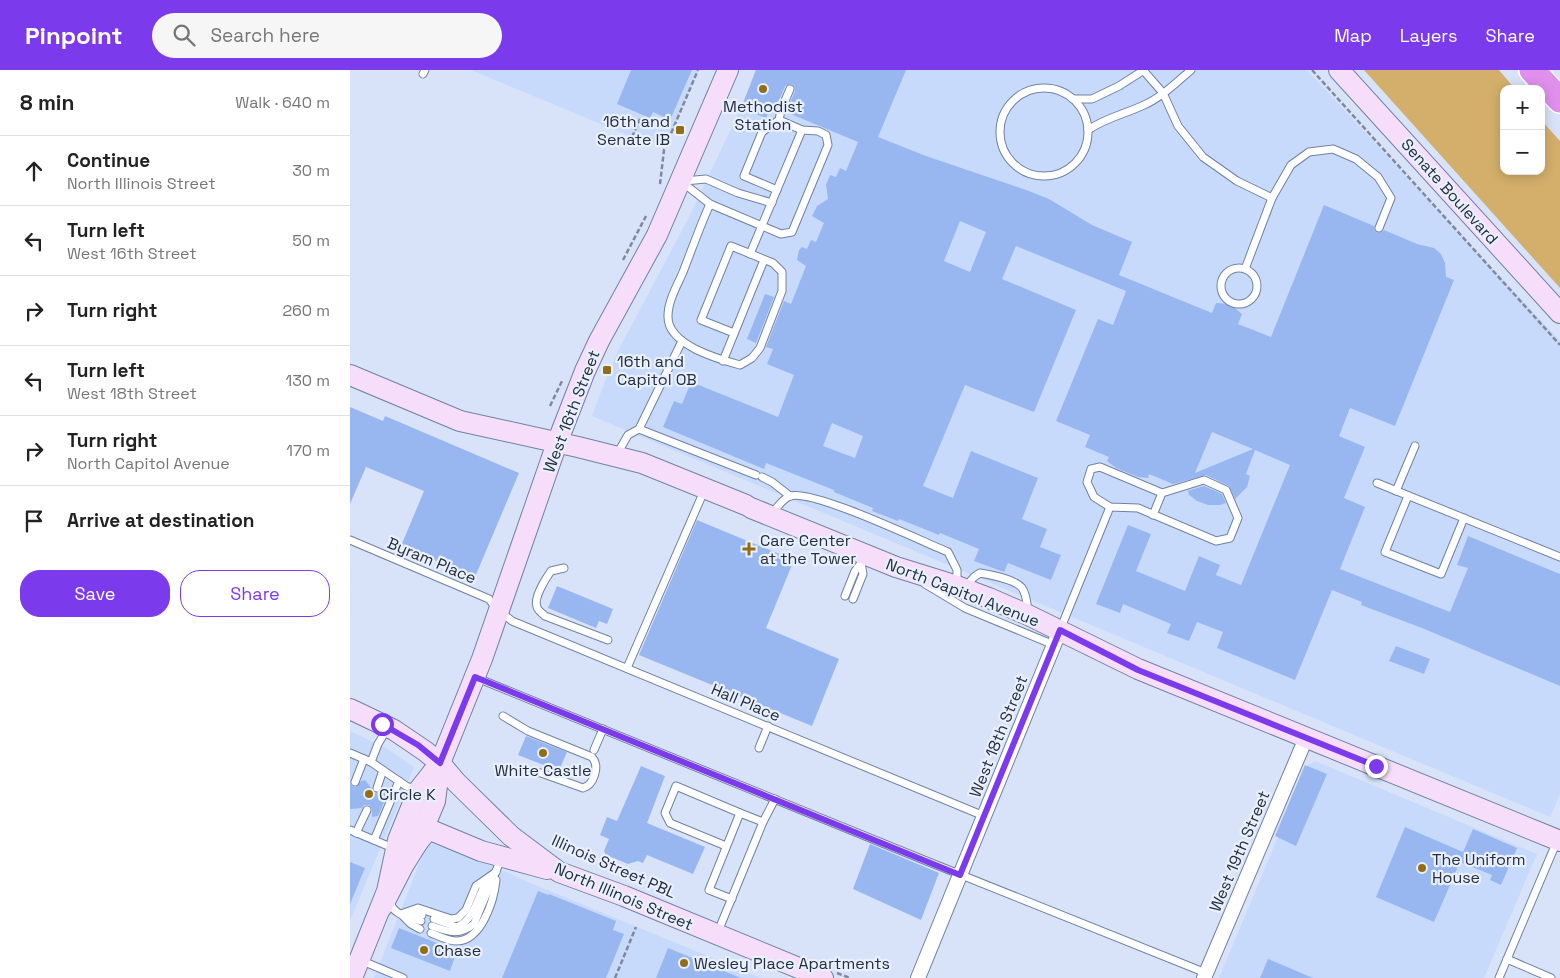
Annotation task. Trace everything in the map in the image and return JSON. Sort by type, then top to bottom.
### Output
[{"type":"highway","points":[[1524,70],[1535,85]]},
{"type":"highway","points":[[1532,70],[1560,100]]},
{"type":"highway","points":[[1545,97],[1560,118]]},
{"type":"main road","name":"West 16th Street","points":[[354,972],[387,891],[408,848],[436,801],[440,763],[500,611],[557,442],[590,359],[657,235],[728,70]]},
{"type":"main road","name":"Senate Boulevard","points":[[1339,70],[1560,312]]},
{"type":"main road","name":"North Capitol Avenue","points":[[350,375],[460,421],[642,463],[770,515],[863,559],[896,567],[961,588],[1028,615],[1057,638],[1559,838]]},
{"type":"main road","points":[[350,710],[388,727],[418,745],[440,763],[456,782],[505,851]]},
{"type":"main road","name":"West 16th Street","points":[[408,848],[398,840],[418,790],[440,763]]},
{"type":"main road","name":"North Illinois Street","points":[[408,848],[426,832],[433,831],[481,851],[505,851],[717,934],[829,975]]},
{"type":"main road","name":"West 16th Street","points":[[382,906],[398,877],[408,848]]},
{"type":"street","name":"West 18th Street","points":[[918,978],[1057,638]]},
{"type":"street","name":"West 19th Street","points":[[1205,975],[1306,738]]},
{"type":"lane","points":[[1073,99],[1092,99],[1120,86],[1143,70],[1162,93],[1178,126],[1203,157],[1237,181],[1272,198]]},
{"type":"lane","points":[[1088,130],[1100,122],[1146,104],[1191,70]]},
{"type":"lane","points":[[1047,88],[1061,92],[1073,99],[1081,108],[1086,118],[1088,130],[1086,144],[1080,157],[1071,167],[1058,174],[1044,176],[1031,174],[1018,168],[1008,158],[1002,145],[1000,131],[1003,117],[1010,105],[1020,95],[1033,90],[1047,88]]},
{"type":"lane","points":[[777,190],[744,176],[762,132],[779,120],[790,89]]},
{"type":"lane","points":[[681,181],[710,204],[781,234],[792,232],[828,145],[826,135],[802,130],[779,120]]},
{"type":"lane","points":[[750,254],[802,130]]},
{"type":"lane","points":[[1246,269],[1272,198],[1291,165],[1309,152],[1333,149],[1356,159],[1378,177],[1391,198],[1379,228]]},
{"type":"lane","points":[[681,181],[706,180],[738,193],[772,203]]},
{"type":"lane","points":[[710,204],[670,304],[668,317],[673,332],[687,346],[722,361],[740,365],[752,358],[760,348],[782,291],[782,272],[773,263],[731,246],[701,320],[734,333]]},
{"type":"lane","points":[[722,361],[764,260]]},
{"type":"lane","points":[[1240,268],[1246,269],[1251,272],[1256,282],[1255,294],[1251,299],[1240,304],[1229,301],[1221,292],[1221,280],[1228,271],[1240,268]]},
{"type":"lane","points":[[616,456],[628,435],[640,429],[682,340]]},
{"type":"lane","points":[[640,429],[759,476],[772,482],[790,496]]},
{"type":"lane","points":[[1396,491],[1415,446]]},
{"type":"lane","points":[[1100,466],[1162,493],[1204,480],[1226,490],[1238,518],[1230,538],[1216,542],[1138,508],[1110,507],[1094,497],[1087,482],[1091,469],[1100,466]]},
{"type":"lane","points":[[1377,483],[1560,557]]},
{"type":"lane","points":[[627,668],[644,636],[705,488]]},
{"type":"lane","points":[[1153,515],[1162,493]]},
{"type":"lane","points":[[770,515],[784,499],[790,496],[812,497],[849,510],[948,552],[957,570],[961,588]]},
{"type":"lane","points":[[1408,496],[1386,552],[1441,574],[1464,518]]},
{"type":"lane","name":"West 18th Street","points":[[1057,638],[1110,507]]},
{"type":"lane","name":"Byram Place","points":[[350,540],[489,599],[500,611]]},
{"type":"lane","points":[[845,596],[855,570],[863,559]]},
{"type":"lane","points":[[853,599],[863,574],[863,559]]},
{"type":"lane","points":[[896,567],[965,608],[1057,638]]},
{"type":"lane","points":[[564,568],[551,570],[535,602],[537,609],[545,616],[608,640]]},
{"type":"lane","name":"Hall Place","points":[[500,611],[512,620],[984,816]]},
{"type":"lane","points":[[475,677],[1205,975]]},
{"type":"lane","points":[[503,716],[528,730],[592,757],[596,765],[596,770],[590,784],[583,788],[541,773],[527,771]]},
{"type":"lane","points":[[759,748],[768,726]]},
{"type":"lane","points":[[355,782],[388,727]]},
{"type":"lane","points":[[594,750],[603,729]]},
{"type":"lane","points":[[350,753],[368,760],[399,781],[418,790]]},
{"type":"lane","points":[[376,788],[383,770]]},
{"type":"lane","points":[[374,840],[399,781]]},
{"type":"lane","points":[[726,846],[670,823],[665,813],[676,786],[763,822]]},
{"type":"lane","points":[[717,934],[763,822],[775,799]]},
{"type":"lane","points":[[367,810],[353,831],[374,840],[408,848]]},
{"type":"lane","points":[[732,899],[709,890],[740,812]]},
{"type":"lane","points":[[1499,978],[1559,838]]},
{"type":"lane","points":[[401,914],[418,908],[451,919],[458,918],[466,910],[476,886],[505,851]]},
{"type":"lane","points":[[432,926],[448,932],[458,933],[474,924],[505,851]]},
{"type":"lane","points":[[398,877],[390,904],[394,910],[401,914],[421,921]]},
{"type":"lane","points":[[1507,959],[1551,978]]},
{"type":"lane","points":[[354,972],[404,978]]},
{"type":"path","points":[[664,150],[698,70]]},
{"type":"path","points":[[1312,70],[1560,345]]},
{"type":"path","points":[[632,137],[640,119]]},
{"type":"path","points":[[615,978],[636,926]]},
{"type":"path","points":[[829,975],[850,978]]},
{"type":"shaded area","points":[[471,70],[698,70],[666,146],[632,137]]},
{"type":"shaded area","points":[[756,70],[1307,70],[1560,341],[1560,794],[1550,817],[592,416],[618,351],[688,219],[741,108]]},
{"type":"shaded area","points":[[1364,70],[1499,70],[1512,85],[1500,85],[1500,175],[1545,175],[1545,124],[1560,141],[1560,288]]},
{"type":"shaded area","points":[[350,731],[386,748],[414,767],[350,921]]},
{"type":"shaded area","points":[[1315,761],[1537,854],[1484,978],[1219,978],[1308,765]]},
{"type":"shaded area","points":[[429,839],[516,877],[761,978],[374,978]]},
{"type":"building","points":[[631,70],[692,70],[670,120],[653,112],[650,118],[617,104]]},
{"type":"building","points":[[756,70],[906,70],[878,137],[926,156],[1049,199],[1092,225],[1132,242],[1119,275],[1212,313],[1216,303],[1230,304],[1242,314],[1238,324],[1271,337],[1324,205],[1374,226],[1375,231],[1378,233],[1384,230],[1417,244],[1434,248],[1441,254],[1445,263],[1446,277],[1454,280],[1395,426],[1350,408],[1339,436],[1365,447],[1344,498],[1365,507],[1340,569],[1450,612],[1468,568],[1457,565],[1468,536],[1560,574],[1560,686],[1422,628],[1361,605],[1362,602],[1332,590],[1295,680],[1217,648],[1223,632],[1197,622],[1189,641],[1167,633],[1171,624],[1123,604],[1120,613],[1096,604],[1128,525],[1151,534],[1136,571],[1185,591],[1199,556],[1220,565],[1216,575],[1241,585],[1290,465],[1255,450],[1246,474],[1250,476],[1247,487],[1235,499],[1229,486],[1206,475],[1173,484],[1149,474],[1148,478],[1138,477],[1116,468],[1107,461],[1109,457],[1085,447],[1090,435],[1056,421],[1098,319],[1113,325],[1126,291],[1016,246],[1002,279],[1076,310],[1034,412],[965,385],[923,486],[953,498],[971,451],[1038,478],[1022,519],[1047,529],[1040,547],[1061,555],[1051,580],[1008,563],[1004,572],[974,561],[979,549],[940,533],[939,535],[899,519],[898,521],[872,511],[873,508],[834,492],[834,490],[766,463],[764,469],[663,427],[674,401],[682,404],[691,382],[778,417],[794,375],[767,364],[773,349],[766,347],[784,301],[791,304],[806,266],[797,260],[799,250],[802,247],[807,249],[811,240],[816,242],[824,223],[812,216],[817,206],[828,199],[826,185],[830,175],[836,177],[840,168],[846,171],[858,142],[786,112],[795,91],[792,84],[785,86],[776,108],[771,106],[766,118],[741,108]],"holes":[[[960,221],[986,232],[970,272],[944,261]],[[832,423],[863,436],[855,458],[823,446]],[[1212,432],[1253,449],[1195,473]]]},
{"type":"building","points":[[765,294],[774,297],[756,343],[747,339]]},
{"type":"building","points":[[350,407],[383,421],[385,416],[519,473],[475,577],[401,546],[424,491],[366,467],[350,504]]},
{"type":"building","points":[[1204,486],[1222,494],[1226,503],[1208,505],[1197,501],[1188,494],[1189,492],[1187,491]]},
{"type":"building","points":[[697,520],[794,560],[766,628],[839,659],[812,726],[639,655]]},
{"type":"building","points":[[557,586],[613,609],[607,624],[599,621],[596,628],[548,608]]},
{"type":"building","points":[[1396,646],[1430,659],[1424,674],[1389,661]]},
{"type":"building","name":"White Castle","points":[[526,736],[567,752],[560,768],[552,765],[551,768],[518,755]]},
{"type":"building","points":[[1305,765],[1327,774],[1296,846],[1275,836]]},
{"type":"building","points":[[641,766],[665,776],[647,823],[705,847],[693,874],[647,855],[643,863],[638,861],[628,864],[606,855],[604,851],[609,839],[600,835],[607,817],[617,821]]},
{"type":"building","name":"Circle K","points":[[365,780],[375,793],[380,792],[384,787],[388,793],[378,816],[372,817],[372,809],[369,805],[350,809],[350,784],[356,787],[361,781]]},
{"type":"building","name":"The Uniform House","points":[[1405,827],[1463,852],[1473,829],[1517,848],[1501,885],[1490,880],[1492,875],[1460,862],[1434,922],[1376,897]]},
{"type":"building","points":[[870,844],[939,873],[921,920],[853,889]]},
{"type":"building","points":[[350,862],[365,868],[350,904]]},
{"type":"building","points":[[538,891],[616,921],[613,930],[624,934],[606,978],[502,978]]},
{"type":"building","name":"Chase","points":[[399,928],[457,951],[450,971],[391,948]]},
{"type":"building","name":"Wesley Place Apartments","points":[[668,948],[741,978],[656,978]]},
{"type":"building","points":[[1268,959],[1313,978],[1260,978]]},
{"type":"place","name":"Methodist Station","points":[[763,89]]},
{"type":"place","name":"16th and Senate IB","points":[[680,130]]},
{"type":"place","name":"16th and Capitol OB","points":[[607,370]]},
{"type":"place","name":"Care Center at the Tower","points":[[749,549]]},
{"type":"place","name":"White Castle","points":[[543,753]]},
{"type":"place","name":"Circle K","points":[[369,794]]},
{"type":"place","name":"The Uniform House","points":[[1422,868]]},
{"type":"place","name":"Chase","points":[[424,950]]},
{"type":"place","name":"Wesley Place Apartments","points":[[684,963]]},
{"type":"route","points":[[382,724],[418,745],[440,763],[475,677],[960,875],[1060,630],[1138,670],[1376,766]]}]
